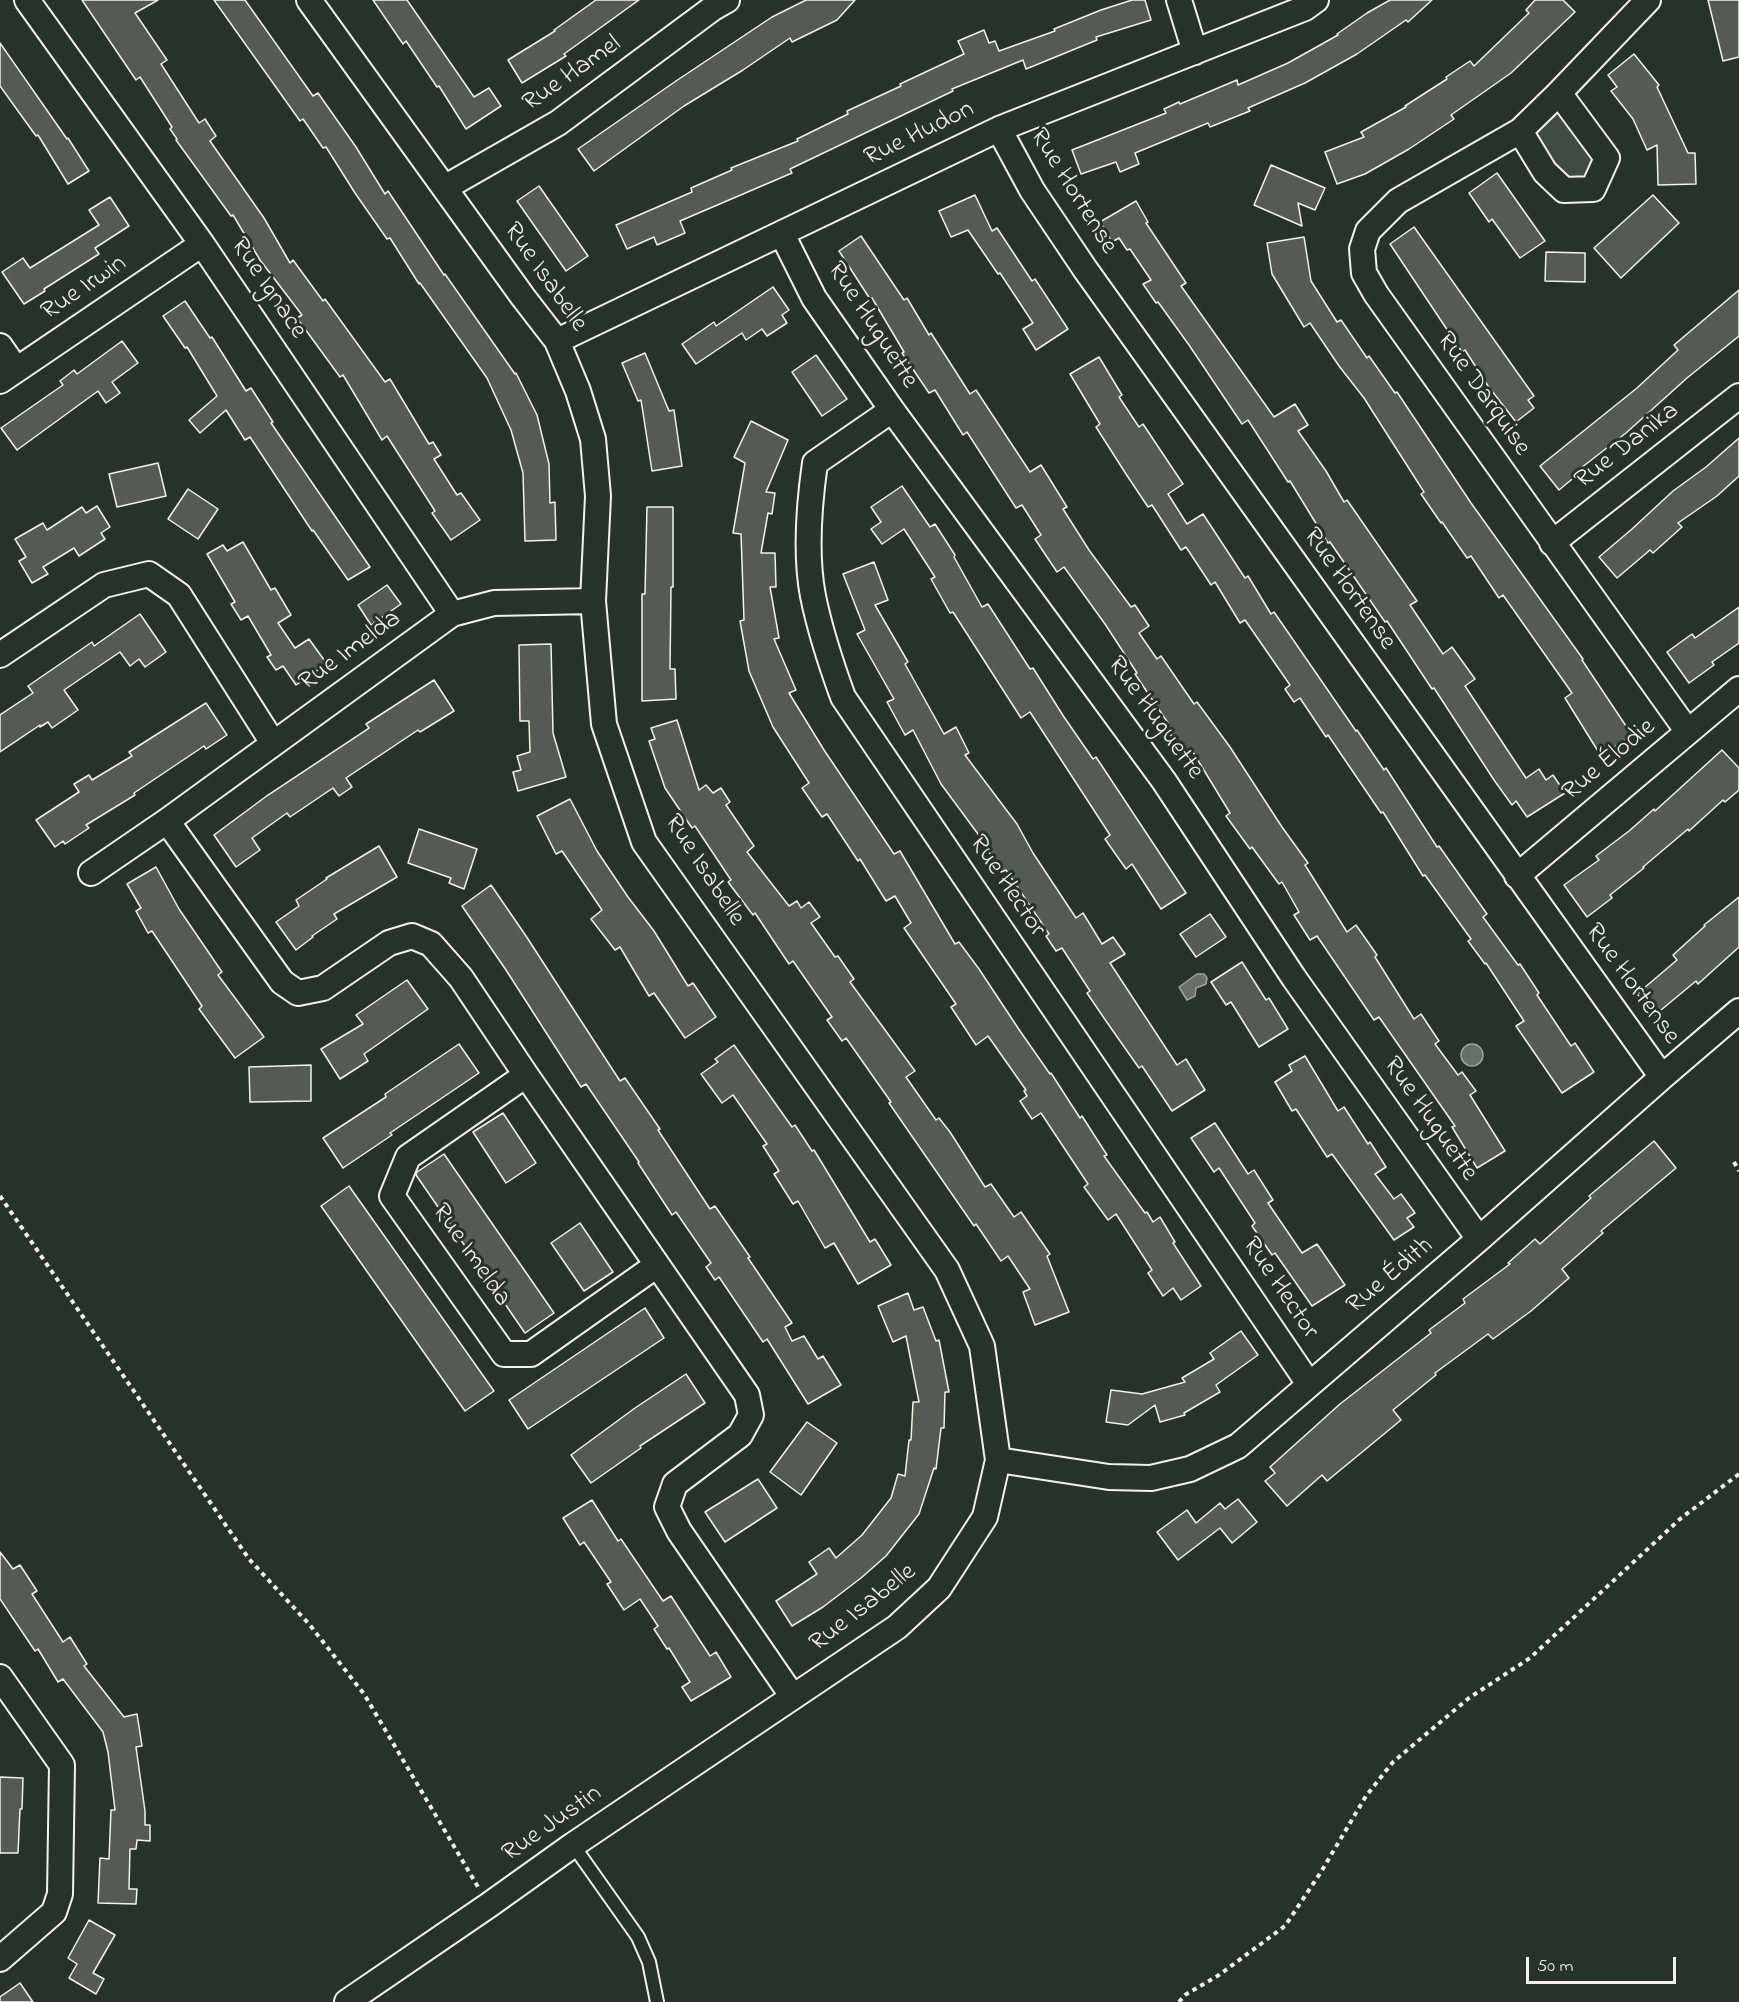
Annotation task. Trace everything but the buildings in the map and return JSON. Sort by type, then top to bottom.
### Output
[{"type":"street","name":"Rue Ignace","points":[[27,0],[202,244],[452,614]]},
{"type":"street","name":"Rue Hamel","points":[[446,187],[558,123],[727,0]]},
{"type":"street","points":[[1179,0],[1195,52]]},
{"type":"street","name":"Rue Hudon","points":[[557,341],[999,129],[1305,8],[1316,0]]},
{"type":"street","name":"Rue Darquise","points":[[1648,0],[1520,131],[1398,201],[1368,231],[1362,249],[1364,273],[1376,294],[1688,732]]},
{"type":"street","name":"Rue Isabelle","points":[[312,1],[523,297],[557,341],[578,391],[593,439],[598,496],[593,601],[603,724],[644,842],[947,1270],[982,1346],[998,1460],[985,1517],[939,1588],[897,1627],[793,1697]]},
{"type":"street","points":[[1520,131],[1545,172],[1564,190],[1593,189],[1607,158],[1559,93]]},
{"type":"street","name":"Rue Hortense","points":[[999,129],[1032,190],[1085,269],[1662,1077]]},
{"type":"street","name":"Rue Huguette","points":[[782,234],[814,298],[892,410],[1164,781],[1294,978],[1479,1239]]},
{"type":"street","name":"Rue Irwin","points":[[8,375],[202,244]]},
{"type":"street","points":[[0,346],[8,375]]},
{"type":"street","name":"Rue Danika","points":[[1552,543],[1739,396]]},
{"type":"street","name":"Rue Hector","points":[[892,410],[815,463],[810,500],[809,537],[813,594],[826,648],[843,697],[1309,1384]]},
{"type":"street","points":[[0,655],[104,585],[149,573],[179,595],[273,743]]},
{"type":"street","name":"Rue Imelda","points":[[91,873],[167,821],[452,614],[494,603],[593,601]]},
{"type":"street","name":"Rue Élodie","points":[[1517,876],[1739,689]]},
{"type":"street","points":[[167,821],[282,982],[298,993],[323,988],[389,943],[412,936],[431,944],[461,978],[747,1395],[751,1415],[740,1435],[675,1484],[667,1507],[678,1531],[793,1697]]},
{"type":"street","name":"Rue Édith","points":[[998,1460],[1109,1477],[1151,1478],[1190,1469],[1239,1446],[1739,1011]]},
{"type":"street","name":"Rue Imelda","points":[[526,1075],[408,1157],[392,1196],[504,1354],[531,1354],[657,1265]]},
{"type":"street","points":[[0,1677],[62,1764],[60,1894],[54,1912],[0,1959]]},
{"type":"street","name":"Rue Justin","points":[[354,2000],[573,1845],[793,1697]]},
{"type":"lane","points":[[573,1845],[638,1937],[650,1962],[657,2002]]},
{"type":"path","points":[[1734,1161],[1739,1171]]},
{"type":"path","points":[[0,1196],[249,1559],[309,1624],[364,1694],[489,1905]]},
{"type":"path","points":[[1179,2002],[1185,1995],[1219,1975],[1285,1926],[1321,1872],[1366,1796],[1393,1762],[1469,1698],[1530,1658],[1680,1519],[1739,1474]]},
{"type":"shaded area","points":[[1559,93],[1607,158],[1593,189],[1564,190],[1520,131]]},
{"type":"shaded area","points":[[1197,974],[1204,974],[1207,978],[1206,984],[1196,988],[1195,996],[1187,1000],[1179,987]]},
{"type":"shaded area","points":[[1472,1044],[1480,1047],[1483,1055],[1480,1063],[1472,1066],[1464,1063],[1461,1055],[1464,1047]]}]
